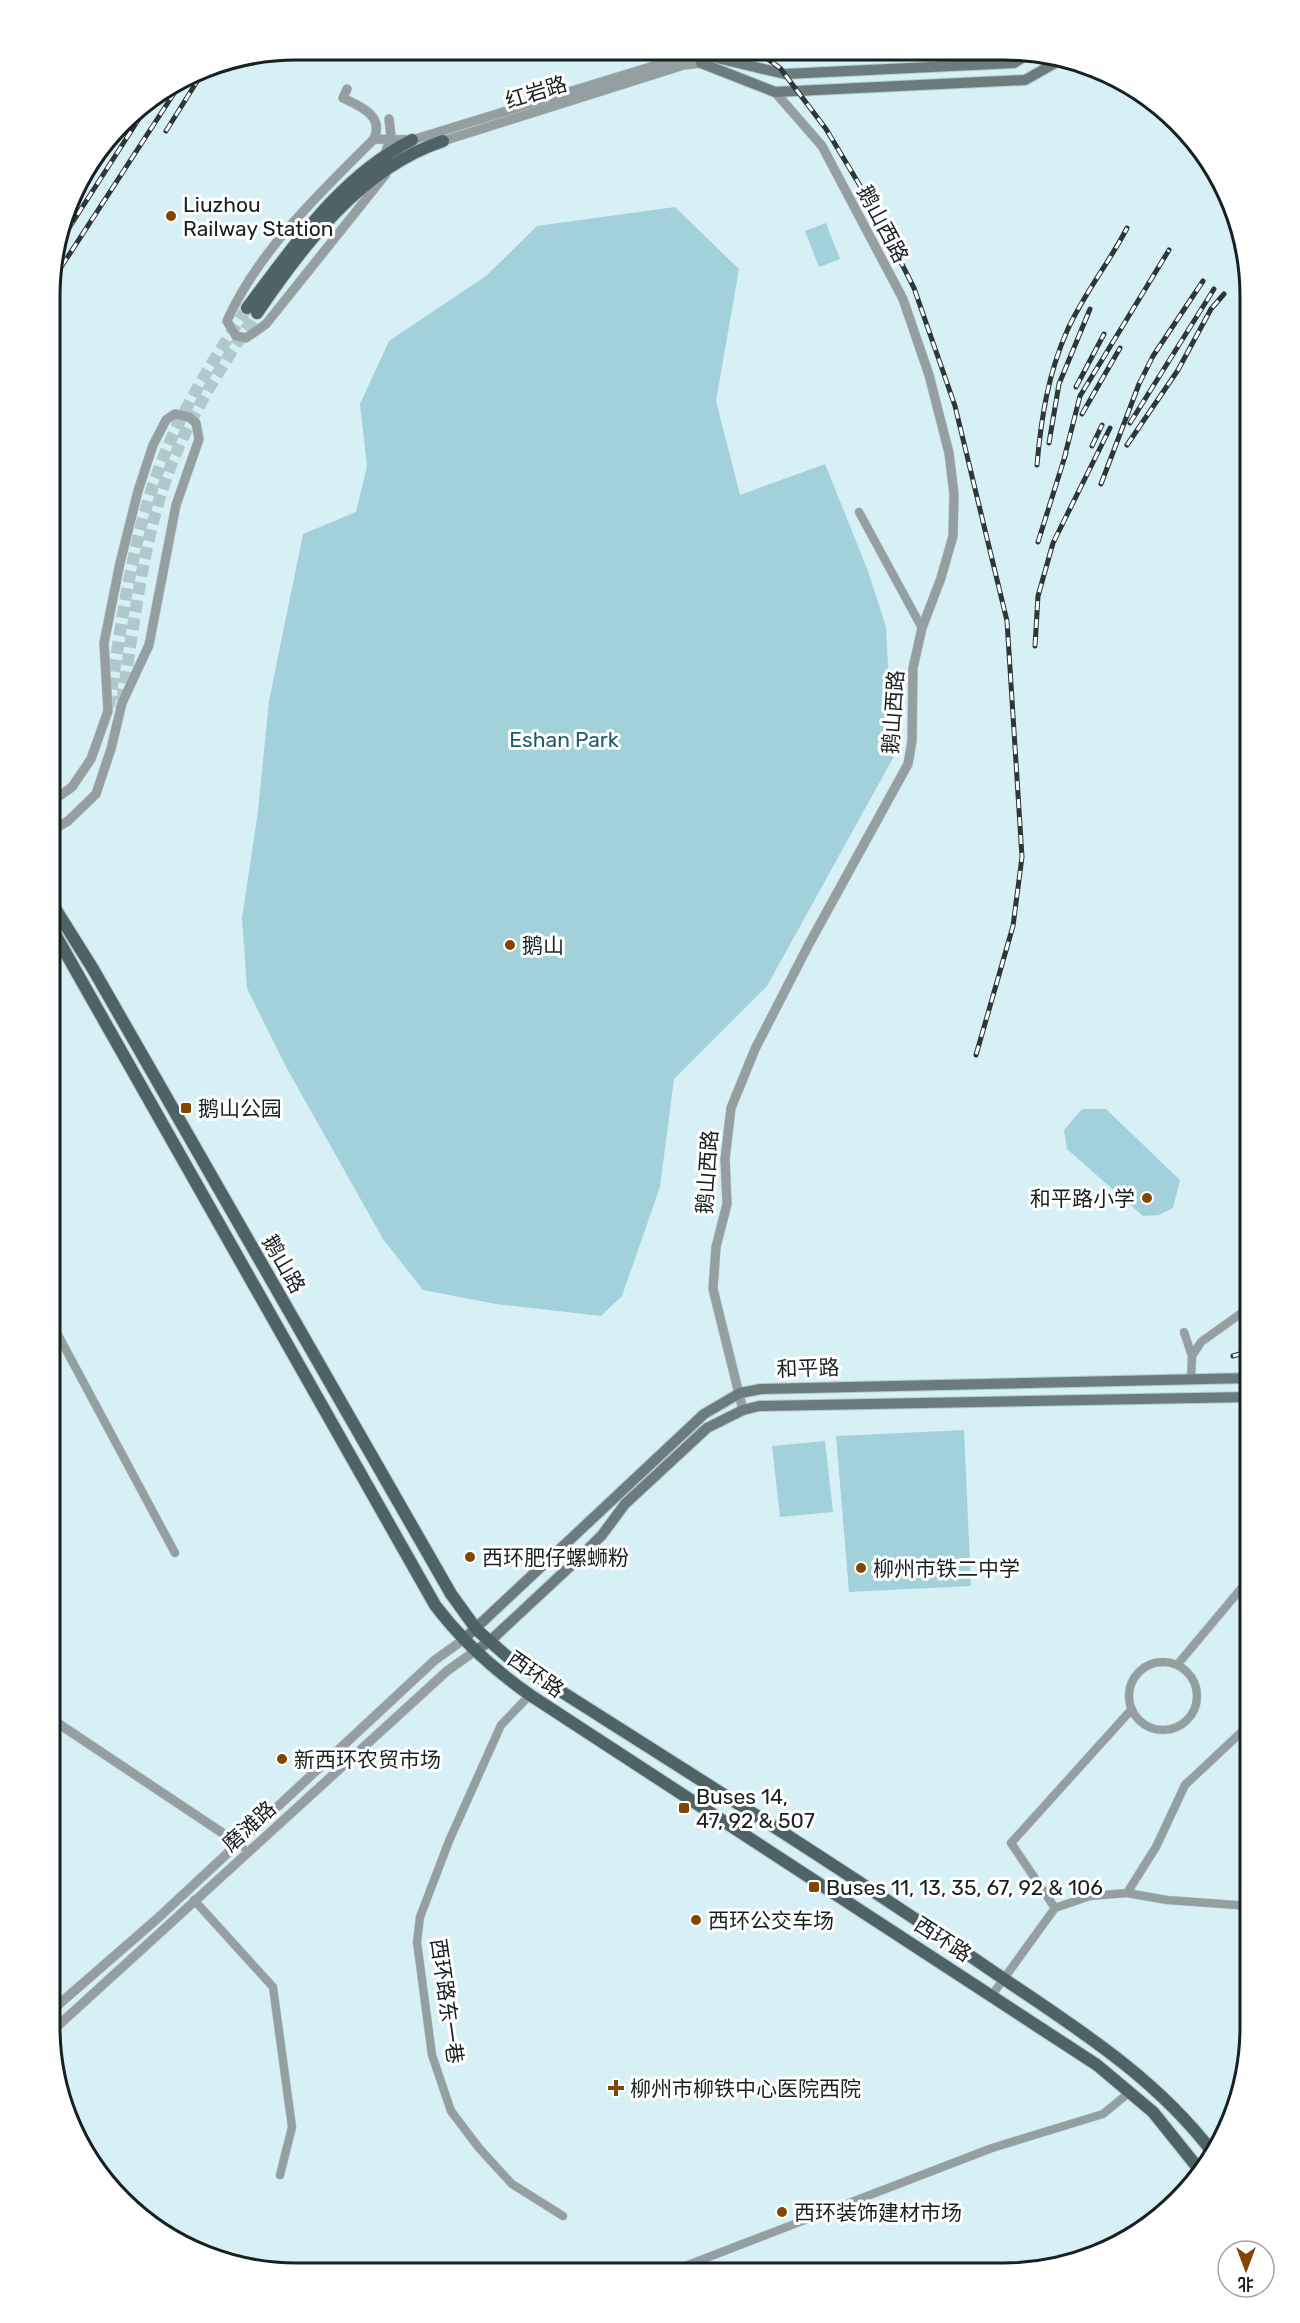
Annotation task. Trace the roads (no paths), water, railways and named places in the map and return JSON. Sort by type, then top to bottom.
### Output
[{"type":"main road","points":[[728,60],[785,74],[1014,63],[1017,61]]},
{"type":"main road","points":[[701,63],[775,92],[1025,80],[1051,65]]},
{"type":"main road","name":"红岩路","points":[[412,140],[385,154],[341,191],[306,230],[252,310],[342,206],[380,172],[419,148],[443,141]]},
{"type":"main road","name":"鹅山路","points":[[60,917],[99,980],[451,1594],[477,1630],[490,1641]]},
{"type":"main road","name":"鹅山路","points":[[60,943],[435,1605],[463,1640]]},
{"type":"main road","name":"和平路","points":[[463,1640],[477,1630],[704,1414],[739,1394],[761,1389],[841,1386],[1240,1378]]},
{"type":"main road","name":"和平路","points":[[475,1651],[490,1641],[578,1559],[602,1535],[625,1504],[707,1428],[743,1410],[759,1406],[1240,1396]]},
{"type":"main road","name":"西环路","points":[[463,1640],[500,1674],[530,1695],[1052,2033],[1131,2091],[1153,2112],[1195,2165]]},
{"type":"main road","name":"西环路","points":[[490,1641],[510,1659],[923,1924],[1064,2019],[1143,2079],[1190,2122],[1208,2146]]},
{"type":"street","name":"红岩路","points":[[412,140],[670,60]]},
{"type":"street","name":"红岩路","points":[[443,141],[684,65],[701,63]]},
{"type":"street","points":[[347,88],[343,98],[376,118],[378,129],[374,139],[294,219],[276,244],[227,321],[236,336],[246,338],[266,324],[395,163]]},
{"type":"street","name":"鹅山西路","points":[[743,1410],[712,1289],[716,1247],[727,1204],[725,1159],[731,1108],[755,1049],[809,944],[908,764],[912,741],[913,668],[922,628],[941,578],[953,536],[954,494],[949,453],[929,375],[903,299],[822,146],[775,92]]},
{"type":"street","points":[[385,154],[391,136],[389,119]]},
{"type":"street","points":[[374,139],[412,140]]},
{"type":"street","points":[[60,796],[72,787],[91,759],[108,711],[104,643],[120,563],[138,491],[153,445],[166,420],[176,414],[189,417],[196,423],[199,439],[176,505],[149,645],[122,703],[111,749],[96,794],[60,826]]},
{"type":"street","points":[[860,512],[922,628]]},
{"type":"street","points":[[1192,1356],[1201,1342],[1240,1314]]},
{"type":"street","points":[[1184,1332],[1192,1356],[1191,1380]]},
{"type":"street","points":[[60,1339],[175,1553]]},
{"type":"street","points":[[1177,1665],[1240,1590]]},
{"type":"street","name":"磨滩路","points":[[60,2003],[239,1844],[435,1660],[463,1640]]},
{"type":"street","name":"磨滩路","points":[[60,2024],[194,1899],[447,1671],[475,1651]]},
{"type":"street","points":[[1166,1662],[1177,1665],[1186,1672],[1196,1690],[1196,1701],[1187,1719],[1168,1729],[1158,1729],[1138,1719],[1132,1709],[1130,1687],[1143,1668],[1166,1662]]},
{"type":"street","name":"西环路东一巷","points":[[530,1695],[501,1725],[428,1895],[420,1917],[417,1942],[432,2055],[451,2111],[479,2148],[512,2184],[563,2216]]},
{"type":"street","points":[[1055,1908],[1011,1843],[1132,1709]]},
{"type":"street","points":[[60,1725],[249,1851]]},
{"type":"street","points":[[1127,1893],[1156,1847],[1185,1785],[1240,1733]]},
{"type":"street","points":[[992,1995],[1055,1908],[1090,1896],[1127,1893],[1167,1900],[1240,1905]]},
{"type":"street","points":[[194,1899],[273,1987],[292,2127],[280,2175]]},
{"type":"street","points":[[691,2263],[992,2148],[1103,2114],[1131,2091]]},
{"type":"tunnel","points":[[109,707],[130,573],[146,507],[157,475],[186,409],[205,374],[247,308]]},
{"type":"tunnel","points":[[122,701],[148,545],[169,470],[202,400],[257,313]]},
{"type":"railway","points":[[769,60],[780,68],[826,129],[874,209],[914,288],[955,406],[1007,621],[1022,857],[1013,926],[976,1055]]},
{"type":"railway","points":[[166,131],[197,82]]},
{"type":"railway","points":[[62,266],[173,95]]},
{"type":"railway","points":[[72,223],[137,122]]},
{"type":"railway","points":[[1037,465],[1046,397],[1060,347],[1081,305],[1127,228]]},
{"type":"railway","points":[[1064,459],[1080,396],[1169,250]]},
{"type":"railway","points":[[1101,484],[1139,384],[1153,356],[1203,281]]},
{"type":"railway","points":[[1130,423],[1214,289]]},
{"type":"railway","points":[[1127,445],[1178,370],[1211,309],[1224,294]]},
{"type":"railway","points":[[1049,443],[1059,384],[1090,309]]},
{"type":"railway","points":[[1076,387],[1104,334]]},
{"type":"railway","points":[[1082,414],[1120,348]]},
{"type":"railway","points":[[1092,446],[1102,425]]},
{"type":"railway","points":[[1035,646],[1038,596],[1053,543],[1110,428]]},
{"type":"railway","points":[[1038,542],[1066,453]]},
{"type":"railway","points":[[1233,1356],[1240,1354]]},
{"type":"place","name":"Liuzhou Railway Station","points":[[171,216]]},
{"type":"place","name":"鹅山","points":[[510,945]]},
{"type":"place","name":"鹅山公园","points":[[186,1108]]},
{"type":"place","name":"和平路小学","points":[[1147,1198]]},
{"type":"place","name":"西环肥仔螺蛳粉","points":[[470,1557]]},
{"type":"place","name":"柳州市铁二中学","points":[[861,1568]]},
{"type":"place","name":"新西环农贸市场","points":[[282,1759]]},
{"type":"place","name":"Buses 14, 47, 92 & 507","points":[[684,1808]]},
{"type":"place","name":"Buses 11, 13, 35, 67, 92 & 106","points":[[814,1887]]},
{"type":"place","name":"西环公交车场","points":[[696,1920]]},
{"type":"place","name":"柳州市柳铁中心医院西院","points":[[616,2088]]},
{"type":"place","name":"西环装饰建材市场","points":[[782,2212]]},
{"type":"park label","name":"Eshan Park","points":[[564,739]]}]
